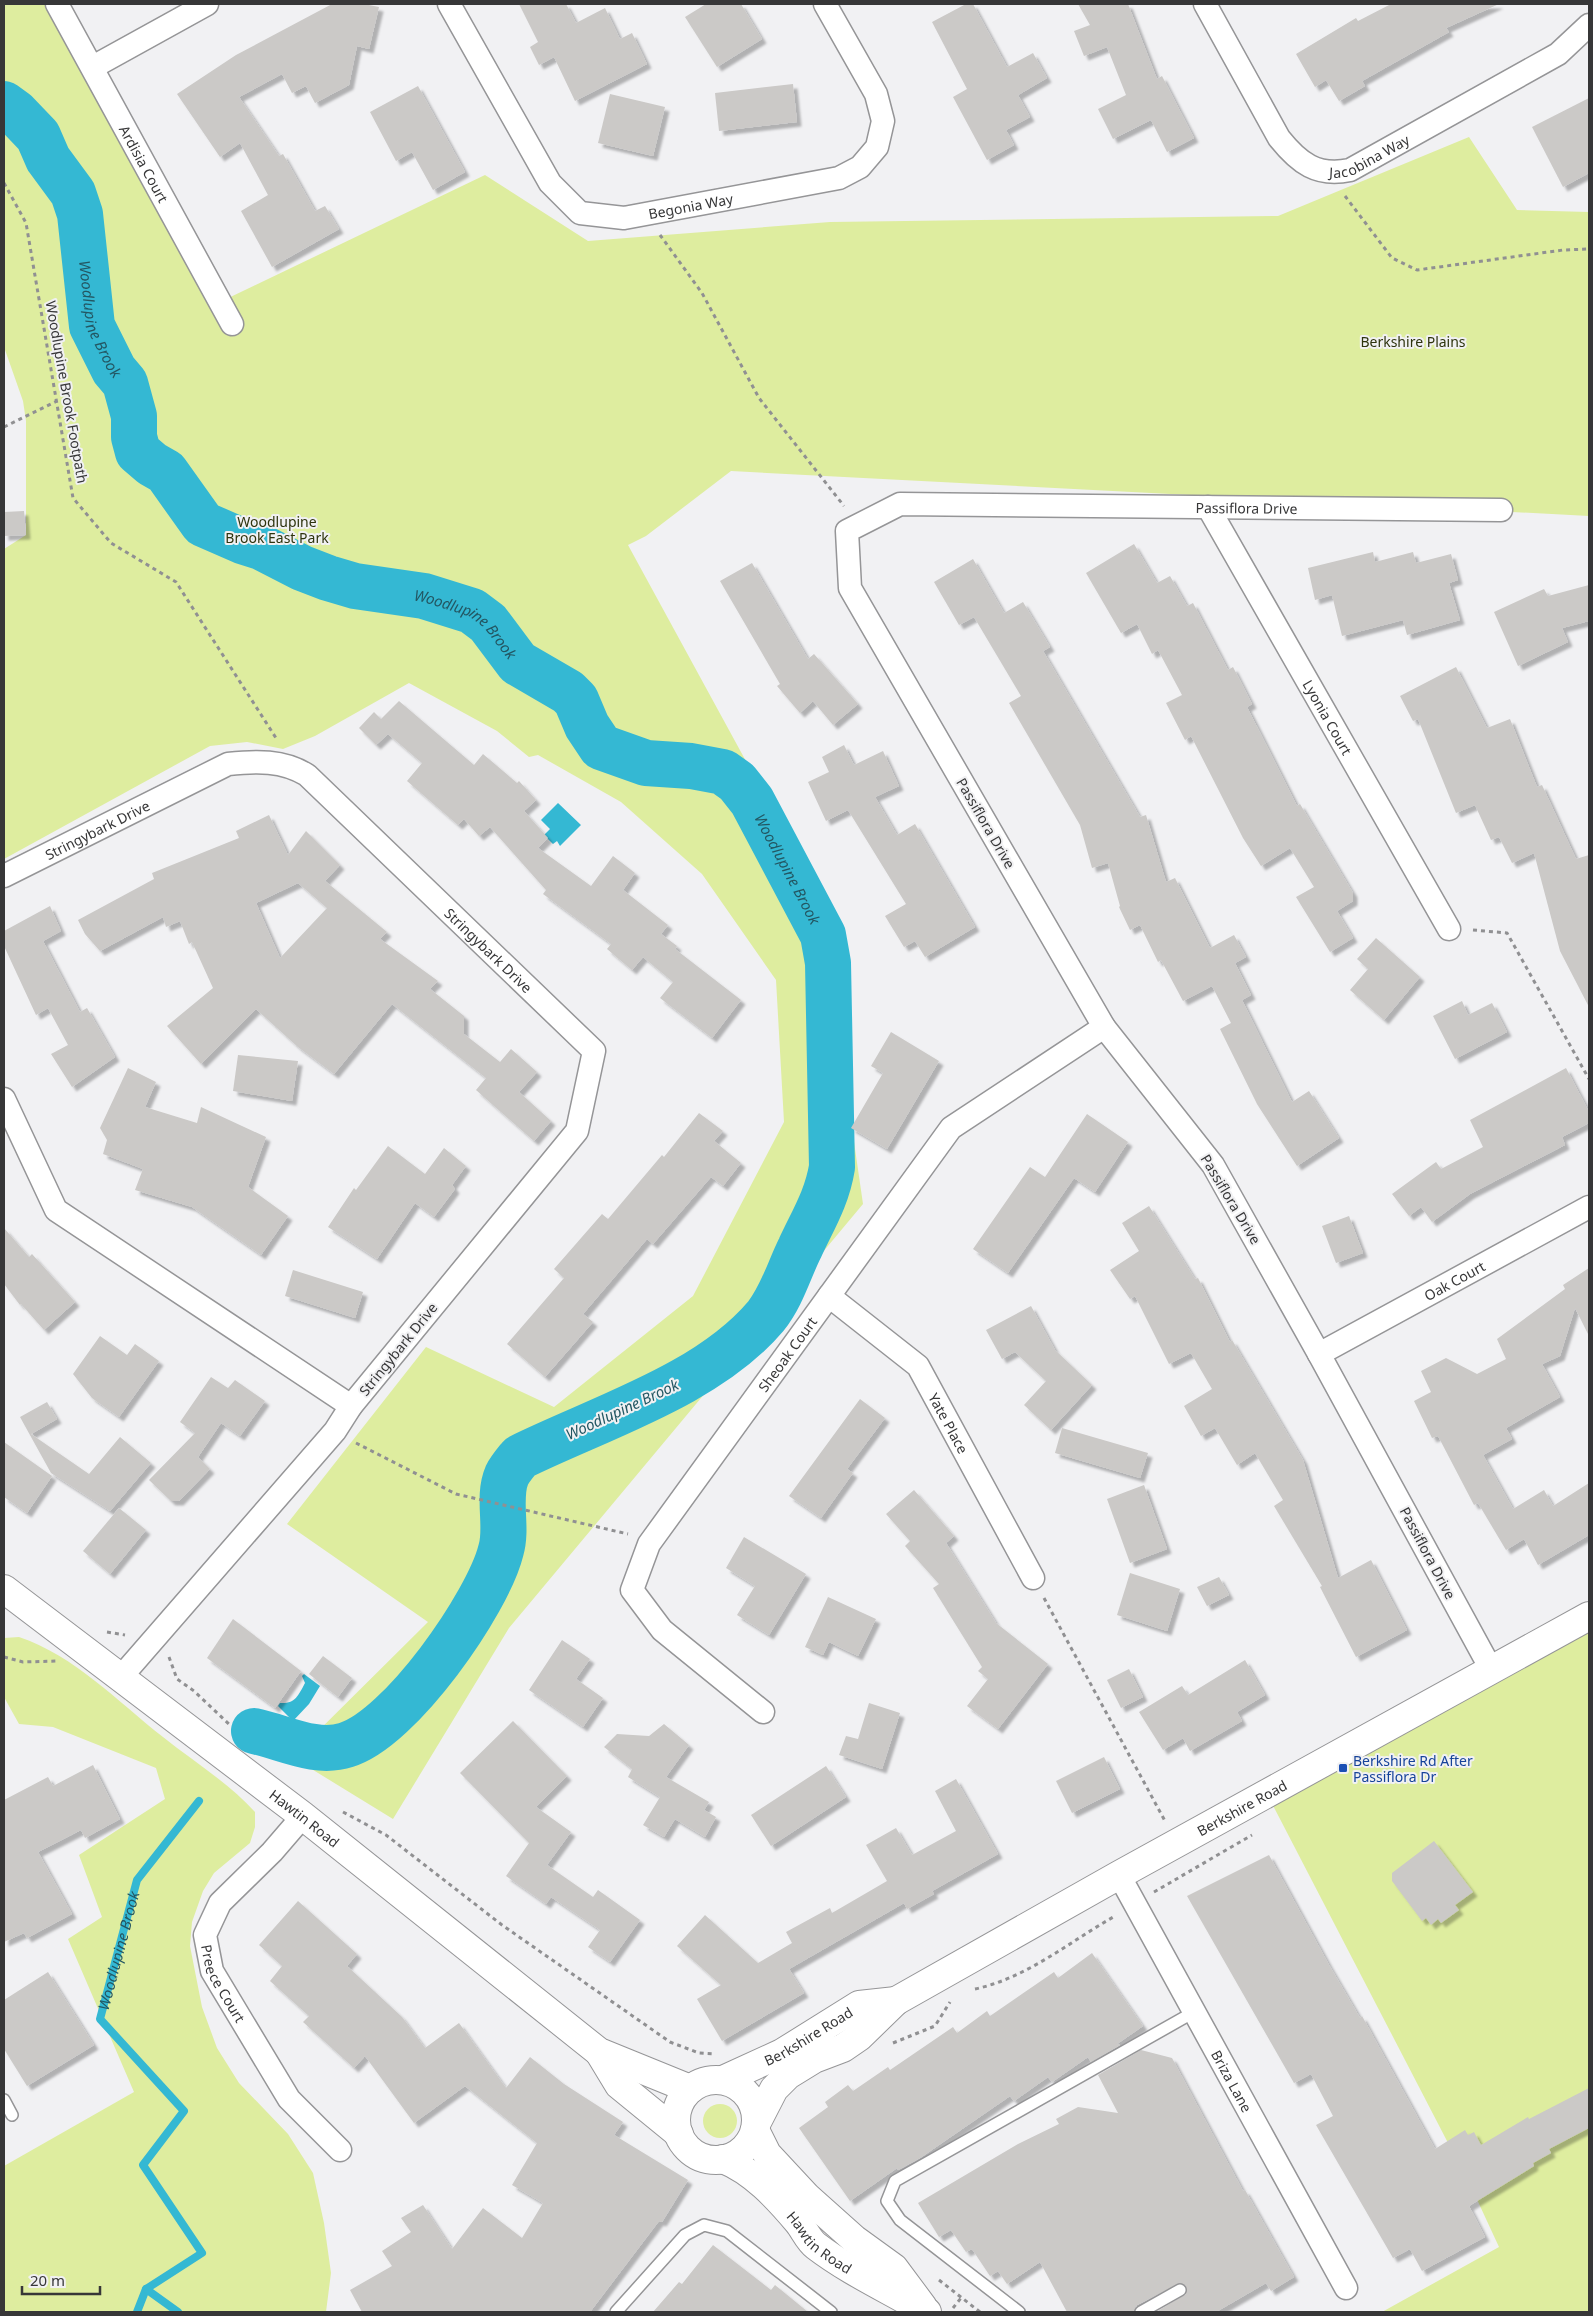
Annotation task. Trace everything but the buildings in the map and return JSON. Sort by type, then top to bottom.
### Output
[{"type":"main road","name":"Hawtin Road","points":[[4,1589],[303,1816],[599,2052],[690,2089]]},
{"type":"main road","name":"Berkshire Road","points":[[756,2127],[774,2088],[788,2075],[814,2058],[843,2048],[859,2037],[896,2002],[1118,1875],[1589,1616]]},
{"type":"main road","name":"Berkshire Road","points":[[724,2080],[782,2053],[859,2005],[896,2002]]},
{"type":"main road","name":"Hawtin Road","points":[[599,2052],[619,2085],[679,2134]]},
{"type":"main road","points":[[712,2080],[724,2080],[735,2084],[745,2091],[756,2112],[756,2127],[743,2150],[722,2159],[709,2159],[696,2154],[686,2145],[679,2134],[676,2122],[682,2098],[690,2089],[712,2080]]},
{"type":"main road","name":"Hawtin Road","points":[[756,2127],[767,2154],[806,2197],[854,2239],[894,2268],[934,2312]]},
{"type":"main road","name":"Hawtin Road","points":[[722,2159],[740,2166],[764,2186],[798,2222],[814,2245],[884,2290],[934,2312]]},
{"type":"street","name":"Ardisia Court","points":[[57,4],[232,324]]},
{"type":"street","points":[[93,67],[207,4]]},
{"type":"street","name":"Begonia Way","points":[[449,4],[550,183],[580,213],[624,218],[839,178],[860,167],[866,161],[877,147],[883,121],[876,94],[825,4]]},
{"type":"street","name":"Jacobina Way","points":[[1205,4],[1279,138],[1288,150],[1293,156],[1312,169],[1338,172],[1350,170],[1558,54],[1589,25]]},
{"type":"street","name":"Passiflora Drive","points":[[1492,1671],[1320,1354],[1214,1165],[1104,1027],[850,588],[846,531],[900,504],[1501,510]]},
{"type":"street","name":"Lyonia Court","points":[[1208,507],[1449,929]]},
{"type":"street","name":"Stringybark Drive","points":[[4,876],[228,764],[265,761],[294,767],[307,775],[594,1051],[577,1131],[351,1406],[335,1431],[121,1677]]},
{"type":"street","name":"Sheoak Court","points":[[763,1712],[662,1630],[632,1590],[649,1544],[951,1128],[1104,1027]]},
{"type":"street","name":"Stringybark Drive","points":[[4,1099],[56,1210],[351,1406]]},
{"type":"street","name":"Oak Court","points":[[1320,1354],[1589,1207]]},
{"type":"street","name":"Yate Place","points":[[829,1296],[918,1366],[1033,1578]]},
{"type":"street","name":"Preece Court","points":[[303,1816],[272,1852],[220,1903],[205,1935],[212,1971],[289,2099],[340,2150]]},
{"type":"street","name":"Briza Lane","points":[[1118,1875],[1346,2288]]},
{"type":"lane","points":[[1020,2312],[900,2220],[887,2201],[895,2181],[1194,2012]]},
{"type":"lane","points":[[4,2100],[12,2115]]},
{"type":"lane","points":[[616,2312],[685,2236],[704,2226],[728,2231],[831,2312]]},
{"type":"lane","points":[[1141,2312],[1180,2290]]},
{"type":"path","points":[[1338,172],[1339,188],[1392,258],[1417,270],[1562,250],[1589,249]]},
{"type":"path","name":"Woodlupine Brook Footpath","points":[[4,183],[26,224],[73,498],[111,543],[176,582],[294,767]]},
{"type":"path","points":[[654,213],[658,232],[702,293],[759,398],[860,525]]},
{"type":"path","points":[[4,427],[57,401]]},
{"type":"path","points":[[1449,929],[1507,933],[1589,1079]]},
{"type":"path","points":[[335,1431],[456,1494],[630,1534],[649,1544]]},
{"type":"path","points":[[1033,1578],[1178,1843]]},
{"type":"path","points":[[968,1990],[998,1984],[1033,1967],[1260,1830]]},
{"type":"path","points":[[885,2047],[935,2026],[950,2002],[956,1997]]},
{"type":"path","points":[[934,2312],[961,2298]]},
{"type":"green space","points":[[4,4],[57,4],[220,302],[485,175],[588,241],[830,222],[1278,216],[1469,137],[1517,210],[1589,212],[1589,516],[731,471],[646,536],[628,545],[771,807],[849,974],[843,1066],[863,1204],[509,1628],[393,1819],[292,1757],[428,1622],[287,1524],[426,1347],[554,1407],[693,1296],[784,1122],[776,980],[702,874],[621,802],[538,755],[529,757],[497,731],[409,683],[315,736],[283,749],[247,742],[210,746],[4,859],[4,549],[26,535],[26,421],[23,401],[4,347]]},
{"type":"green space","points":[[1589,1614],[1589,2312],[1382,2312],[1499,2247],[1474,2193],[1267,1794]]},
{"type":"green space","points":[[19,1637],[39,1645],[77,1667],[163,1737],[223,1782],[255,1812],[255,1827],[250,1843],[214,1873],[203,1891],[192,1922],[190,1946],[202,2007],[217,2048],[239,2083],[288,2134],[313,2173],[324,2223],[331,2273],[326,2312],[4,2312],[4,2166],[134,2092],[68,1939],[102,1917],[79,1855],[165,1799],[156,1768],[53,1727],[19,1724],[4,1697],[4,1638]]},
{"type":"green space","points":[[720,2104],[727,2105],[732,2109],[736,2114],[736,2128],[732,2133],[727,2137],[720,2138],[713,2137],[708,2133],[704,2128],[703,2121],[704,2114],[708,2109],[713,2105]]},
{"type":"water","points":[[558,803],[581,825],[560,846],[557,841],[553,844],[544,835],[550,829],[541,820]]},
{"type":"water","points":[[304,1674],[320,1686],[309,1704],[293,1721],[278,1706],[280,1703],[293,1701],[298,1695],[305,1683],[302,1676]]},
{"type":"waterway","name":"Woodlupine Brook","points":[[4,104],[15,112],[38,136],[48,159],[73,193],[80,214],[92,326],[114,370],[125,383],[134,416],[134,437],[138,452],[152,464],[166,472],[203,524],[261,547],[302,568],[328,578],[355,586],[424,596],[472,611],[488,623],[518,663],[568,692],[576,700],[587,726],[601,747],[646,763],[691,766],[723,772],[737,782],[752,801],[823,935],[828,963],[832,1167],[827,1189],[819,1209],[772,1308],[742,1340],[714,1362],[684,1381],[651,1398],[520,1457],[508,1473],[504,1484],[503,1541],[493,1573],[479,1601],[439,1661],[415,1690],[391,1715],[368,1734],[346,1745],[335,1748],[323,1748],[311,1747],[254,1731]]},
{"type":"waterway","name":"Woodlupine Brook","points":[[178,2312],[146,2289],[202,2253],[143,2165],[184,2111],[100,2019],[137,1880],[199,1801]]},
{"type":"waterway","points":[[137,2312],[146,2289]]},
{"type":"place","name":"Berkshire Rd After Passiflora Dr","points":[[1343,1768]]},
{"type":"park label","name":"Berkshire Plains","points":[[1413,341]]},
{"type":"park label","name":"Woodlupine Brook East Park","points":[[277,530]]}]
